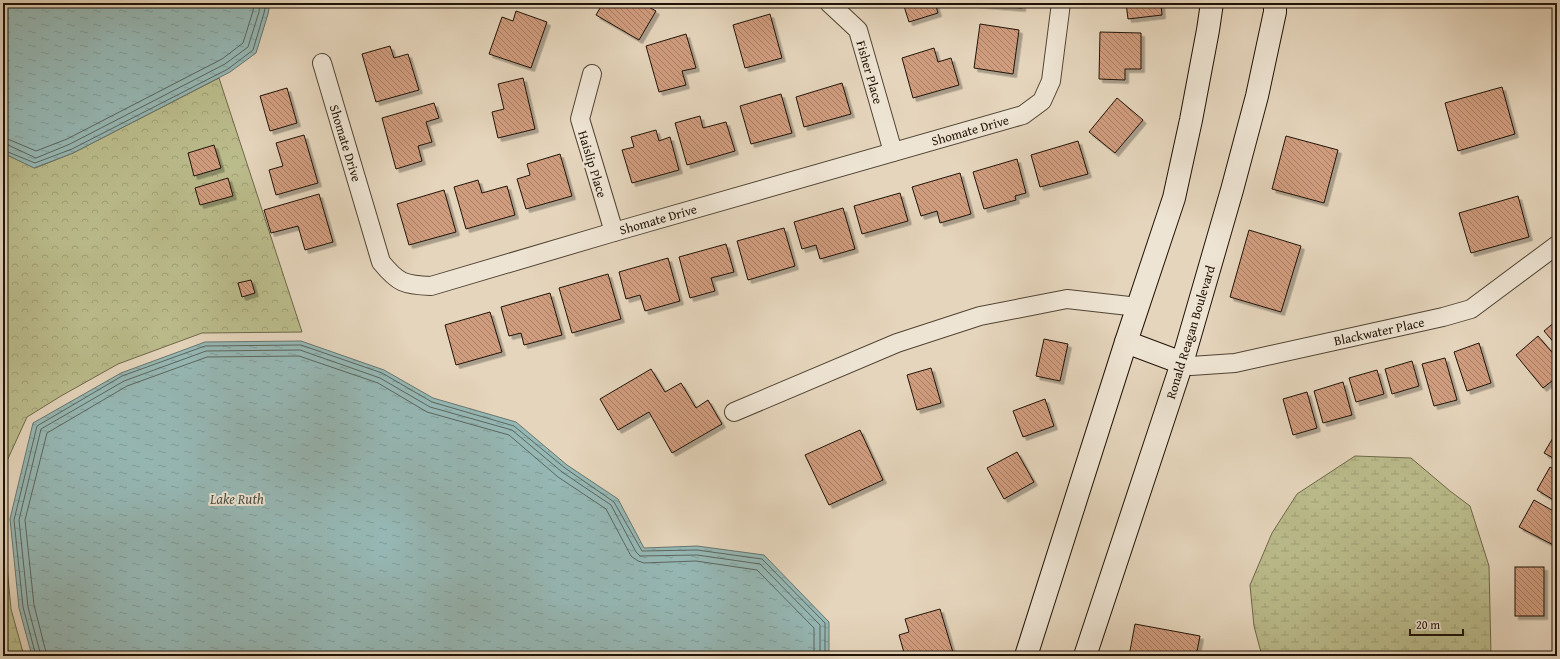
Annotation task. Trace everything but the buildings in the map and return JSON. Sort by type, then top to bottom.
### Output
[{"type":"main road","points":[[1026,656],[1126,342],[1174,198],[1191,120],[1212,3]]},
{"type":"main road","name":"Ronald Reagan Boulevard","points":[[1085,656],[1182,363],[1234,183],[1257,96],[1275,12],[1275,3]]},
{"type":"main road","points":[[1126,342],[1182,363]]},
{"type":"street","name":"Shomate Drive","points":[[322,63],[381,262],[393,276],[409,285],[431,286],[1024,115],[1042,101],[1051,81],[1061,3]]},
{"type":"street","name":"Fisher Place","points":[[829,4],[858,30],[893,152]]},
{"type":"street","name":"Haislip Place","points":[[592,74],[580,119],[614,232]]},
{"type":"street","name":"Blackwater Place","points":[[1182,363],[1191,366],[1235,363],[1444,317],[1471,309],[1557,245]]},
{"type":"street","points":[[734,412],[897,343],[980,316],[1067,299],[1138,307]]},
{"type":"green space","points":[[219,78],[302,332],[202,333],[118,364],[61,396],[27,417],[6,463],[7,496],[3,515],[3,153],[35,168],[73,153]]},
{"type":"green space","points":[[1355,456],[1411,458],[1470,506],[1489,566],[1491,656],[1262,656],[1254,626],[1250,585],[1272,533],[1297,494]]},
{"type":"green space","points":[[4,535],[11,609],[24,656],[3,656]]},
{"type":"water","points":[[3,3],[270,3],[256,53],[230,72],[73,153],[34,168],[3,153]]},
{"type":"water","name":"Lake Ruth","points":[[301,341],[384,370],[433,398],[516,422],[567,465],[618,499],[644,548],[697,546],[764,555],[829,622],[829,656],[32,656],[19,608],[10,519],[33,423],[121,373],[205,342]]}]
